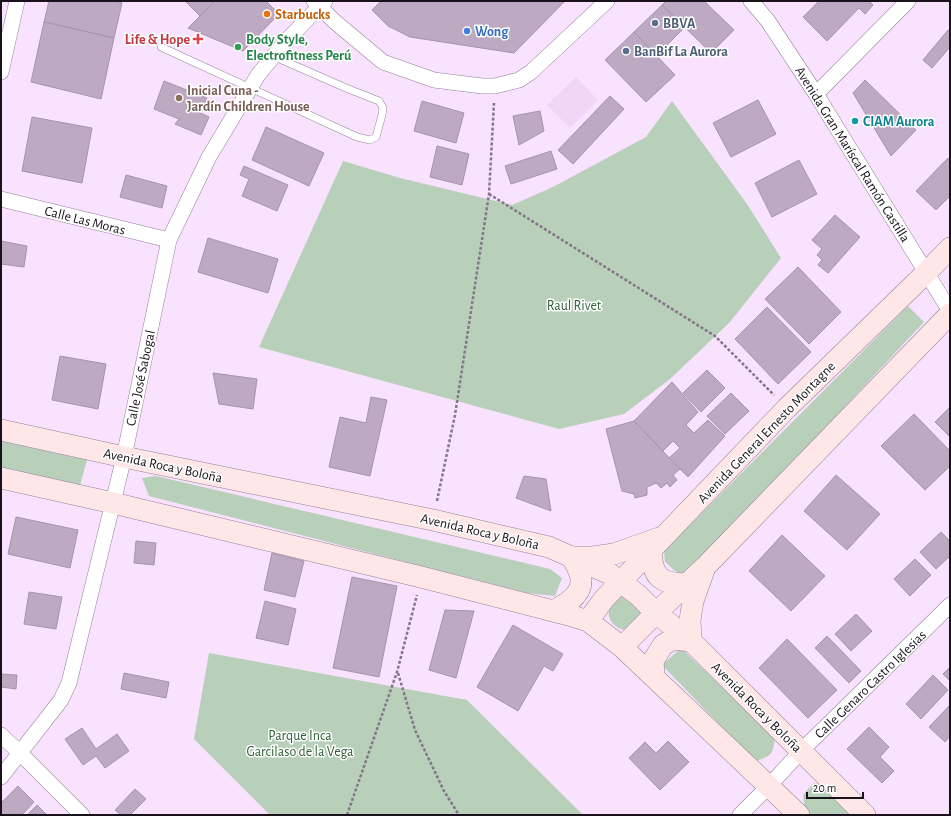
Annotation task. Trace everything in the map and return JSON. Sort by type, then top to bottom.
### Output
[{"type":"main road","name":"Avenida General Ernesto Montagne","points":[[588,621],[604,599],[787,408],[950,248]]},
{"type":"main road","points":[[622,647],[705,567],[950,314]]},
{"type":"main road","name":"Avenida Roca y Boloña","points":[[1,430],[124,457],[433,520],[550,547],[610,574],[638,595],[656,613],[691,641],[865,815]]},
{"type":"main road","points":[[1,478],[113,503],[421,577],[588,621],[622,647],[654,676],[799,815]]},
{"type":"main road","points":[[553,611],[567,603],[578,593],[581,581],[572,557],[593,557],[614,554],[640,545],[658,542],[652,561],[654,572],[662,579],[672,583],[686,584]]},
{"type":"main road","points":[[654,676],[653,661],[663,645],[673,640],[691,641],[690,620],[693,601],[705,567]]},
{"type":"street","points":[[1,72],[18,1]]},
{"type":"street","points":[[319,3],[334,21],[383,62],[434,80],[494,86],[519,80],[531,72],[607,1]]},
{"type":"street","name":"Avenida Gran Maríscal Ramón Castilla","points":[[751,1],[768,21],[816,94],[950,311]]},
{"type":"street","points":[[816,94],[908,1]]},
{"type":"street","name":"Calle José Sabogal","points":[[1,776],[60,700],[69,683],[73,671],[124,457],[169,240],[209,157],[258,75],[319,3]]},
{"type":"street","name":"Calle Las Moras","points":[[1,199],[169,240]]},
{"type":"street","name":"Calle Genaro Castro Iglesias","points":[[740,815],[801,751],[950,605]]},
{"type":"street","points":[[1,735],[82,815]]},
{"type":"lane","points":[[161,47],[357,138],[370,140],[376,137],[383,108],[378,101],[273,56]]},
{"type":"path","points":[[433,520],[455,415],[489,194],[494,86]]},
{"type":"path","points":[[489,194],[715,336],[787,408]]},
{"type":"path","points":[[346,815],[397,672],[421,577]]},
{"type":"path","points":[[397,672],[415,730],[444,791],[459,815]]},
{"type":"shaded area","points":[[576,77],[598,100],[570,128],[547,105]]},
{"type":"green space","name":"Raul Rivet","points":[[672,101],[747,204],[781,258],[730,322],[670,379],[624,414],[559,429],[259,347],[343,161],[400,178],[512,205],[553,187],[646,137]]},
{"type":"green space","points":[[908,306],[924,322],[689,573],[683,574],[675,571],[665,562],[664,551]]},
{"type":"green space","points":[[1,441],[87,460],[79,489],[1,472]]},
{"type":"green space","points":[[156,476],[550,569],[562,578],[555,596],[527,593],[149,496],[142,478]]},
{"type":"green space","points":[[621,597],[627,597],[641,611],[641,617],[625,630],[618,628],[613,624],[609,615],[611,605],[615,600]]},
{"type":"green space","points":[[681,648],[775,738],[772,751],[767,757],[757,761],[749,755],[662,665]]},
{"type":"green space","name":"Parque Inca Garcilaso de la Vega","points":[[209,653],[467,700],[583,815],[270,815],[194,739]]},
{"type":"green space","points":[[814,783],[822,784],[853,815],[812,815],[805,808],[803,795]]},
{"type":"building","points":[[49,1],[115,1],[122,3],[114,38],[44,22]]},
{"type":"building","points":[[185,1],[215,1],[200,16]]},
{"type":"building","points":[[215,1],[266,1],[279,14],[243,51],[188,28]]},
{"type":"building","name":"Wong","points":[[381,1],[565,1],[514,53],[410,37],[388,26],[372,10]]},
{"type":"building","points":[[666,1],[704,1],[734,30],[711,53],[662,5]]},
{"type":"building","points":[[819,1],[869,1],[873,5],[865,14],[859,8],[827,41],[803,17]]},
{"type":"building","points":[[662,5],[685,27],[656,56],[634,32]]},
{"type":"building","points":[[44,22],[114,38],[101,99],[31,82]]},
{"type":"building","points":[[948,30],[950,32],[950,47],[932,68],[923,60]]},
{"type":"building","points":[[634,32],[675,75],[646,102],[605,60]]},
{"type":"building","points":[[865,80],[916,130],[891,156],[853,93]]},
{"type":"building","points":[[164,81],[207,98],[203,107],[191,102],[192,109],[209,117],[201,135],[175,124],[179,119],[154,109]]},
{"type":"building","points":[[610,96],[624,109],[573,164],[558,150]]},
{"type":"building","points":[[758,100],[776,134],[731,157],[713,123]]},
{"type":"building","points":[[422,101],[464,113],[456,143],[414,131]]},
{"type":"building","points":[[540,111],[544,131],[519,145],[513,116]]},
{"type":"building","points":[[32,117],[92,128],[82,183],[22,171]]},
{"type":"building","points":[[266,127],[324,153],[309,186],[252,160]]},
{"type":"building","points":[[437,146],[469,154],[462,185],[430,177]]},
{"type":"building","points":[[551,151],[557,169],[511,184],[505,166]]},
{"type":"building","points":[[948,158],[950,160],[950,196],[936,210],[916,191]]},
{"type":"building","points":[[799,160],[817,194],[772,217],[755,183]]},
{"type":"building","points":[[244,166],[288,185],[277,211],[242,196],[249,179],[240,175]]},
{"type":"building","points":[[126,175],[167,186],[162,208],[120,197]]},
{"type":"building","points":[[835,215],[860,237],[828,273],[818,265],[822,260],[817,255],[822,249],[812,240]]},
{"type":"building","points":[[208,238],[278,259],[268,293],[198,272]]},
{"type":"building","points":[[1,241],[27,246],[24,267],[1,264]]},
{"type":"building","points":[[798,267],[841,312],[809,344],[765,299]]},
{"type":"building","points":[[767,307],[811,352],[778,384],[735,339]]},
{"type":"building","points":[[60,356],[106,364],[98,409],[52,400]]},
{"type":"building","points":[[707,370],[725,388],[701,412],[683,393]]},
{"type":"building","points":[[213,373],[257,379],[253,409],[219,404]]},
{"type":"building","points":[[672,382],[698,412],[686,425],[694,433],[708,420],[725,436],[688,477],[669,458],[680,448],[673,441],[663,451],[634,421]]},
{"type":"building","points":[[731,393],[749,411],[725,434],[707,416]]},
{"type":"building","points":[[371,397],[387,400],[370,476],[329,467],[340,417],[366,423]]},
{"type":"building","points":[[950,407],[950,437],[935,422]]},
{"type":"building","points":[[914,414],[950,451],[950,466],[925,490],[881,446]]},
{"type":"building","points":[[634,421],[680,469],[673,475],[677,480],[670,487],[667,483],[661,488],[656,483],[647,487],[647,495],[635,498],[634,494],[622,491],[606,429]]},
{"type":"building","points":[[836,475],[880,514],[847,550],[804,511]]},
{"type":"building","points":[[524,476],[546,479],[551,511],[516,498]]},
{"type":"building","points":[[16,517],[78,530],[70,568],[8,554]]},
{"type":"building","points":[[941,532],[950,541],[950,556],[936,569],[920,552]]},
{"type":"building","points":[[782,535],[825,576],[791,611],[749,571]]},
{"type":"building","points":[[136,541],[156,543],[154,565],[134,563]]},
{"type":"building","points":[[272,553],[304,561],[295,597],[264,590]]},
{"type":"building","points":[[915,559],[931,575],[910,596],[894,579]]},
{"type":"building","points":[[352,577],[397,586],[379,677],[333,668]]},
{"type":"building","points":[[29,592],[62,597],[56,629],[24,624]]},
{"type":"building","points":[[265,601],[296,609],[288,645],[256,638]]},
{"type":"building","points":[[445,610],[474,611],[456,678],[429,670]]},
{"type":"building","points":[[856,614],[872,631],[851,651],[835,634]]},
{"type":"building","points":[[513,625],[563,654],[553,671],[544,666],[518,711],[477,687]]},
{"type":"building","points":[[827,636],[861,671],[849,683],[815,648]]},
{"type":"building","points":[[787,639],[837,690],[808,718],[759,668]]},
{"type":"building","points":[[950,667],[950,681],[943,674]]},
{"type":"building","points":[[124,673],[169,682],[166,698],[121,689]]},
{"type":"building","points":[[1,674],[17,675],[16,689],[1,687]]},
{"type":"building","points":[[933,675],[948,690],[921,719],[906,704]]},
{"type":"building","points":[[950,705],[950,736],[945,742],[929,727]]},
{"type":"building","points":[[869,727],[889,747],[880,757],[894,771],[882,783],[847,749]]},
{"type":"building","points":[[82,728],[96,749],[117,734],[129,751],[105,768],[96,756],[83,765],[65,739]]},
{"type":"building","points":[[668,741],[689,762],[660,790],[629,758],[645,742],[656,753]]},
{"type":"building","points":[[18,786],[34,802],[22,815],[1,815],[1,803]]},
{"type":"building","points":[[135,789],[146,799],[130,815],[121,815],[115,810]]},
{"type":"building","points":[[37,805],[47,815],[27,815]]},
{"type":"place","name":"Starbucks","points":[[267,14]]},
{"type":"place","name":"BBVA","points":[[655,23]]},
{"type":"place","name":"Wong","points":[[467,31]]},
{"type":"place","name":"Life & Hope","points":[[198,39]]},
{"type":"place","name":"Body Style, Electrofitness Perú","points":[[238,47]]},
{"type":"place","name":"BanBif La Aurora","points":[[626,51]]},
{"type":"place","name":"Inicial Cuna - Jardín Children House","points":[[179,98]]},
{"type":"place","name":"CIAM Aurora","points":[[855,121]]}]
